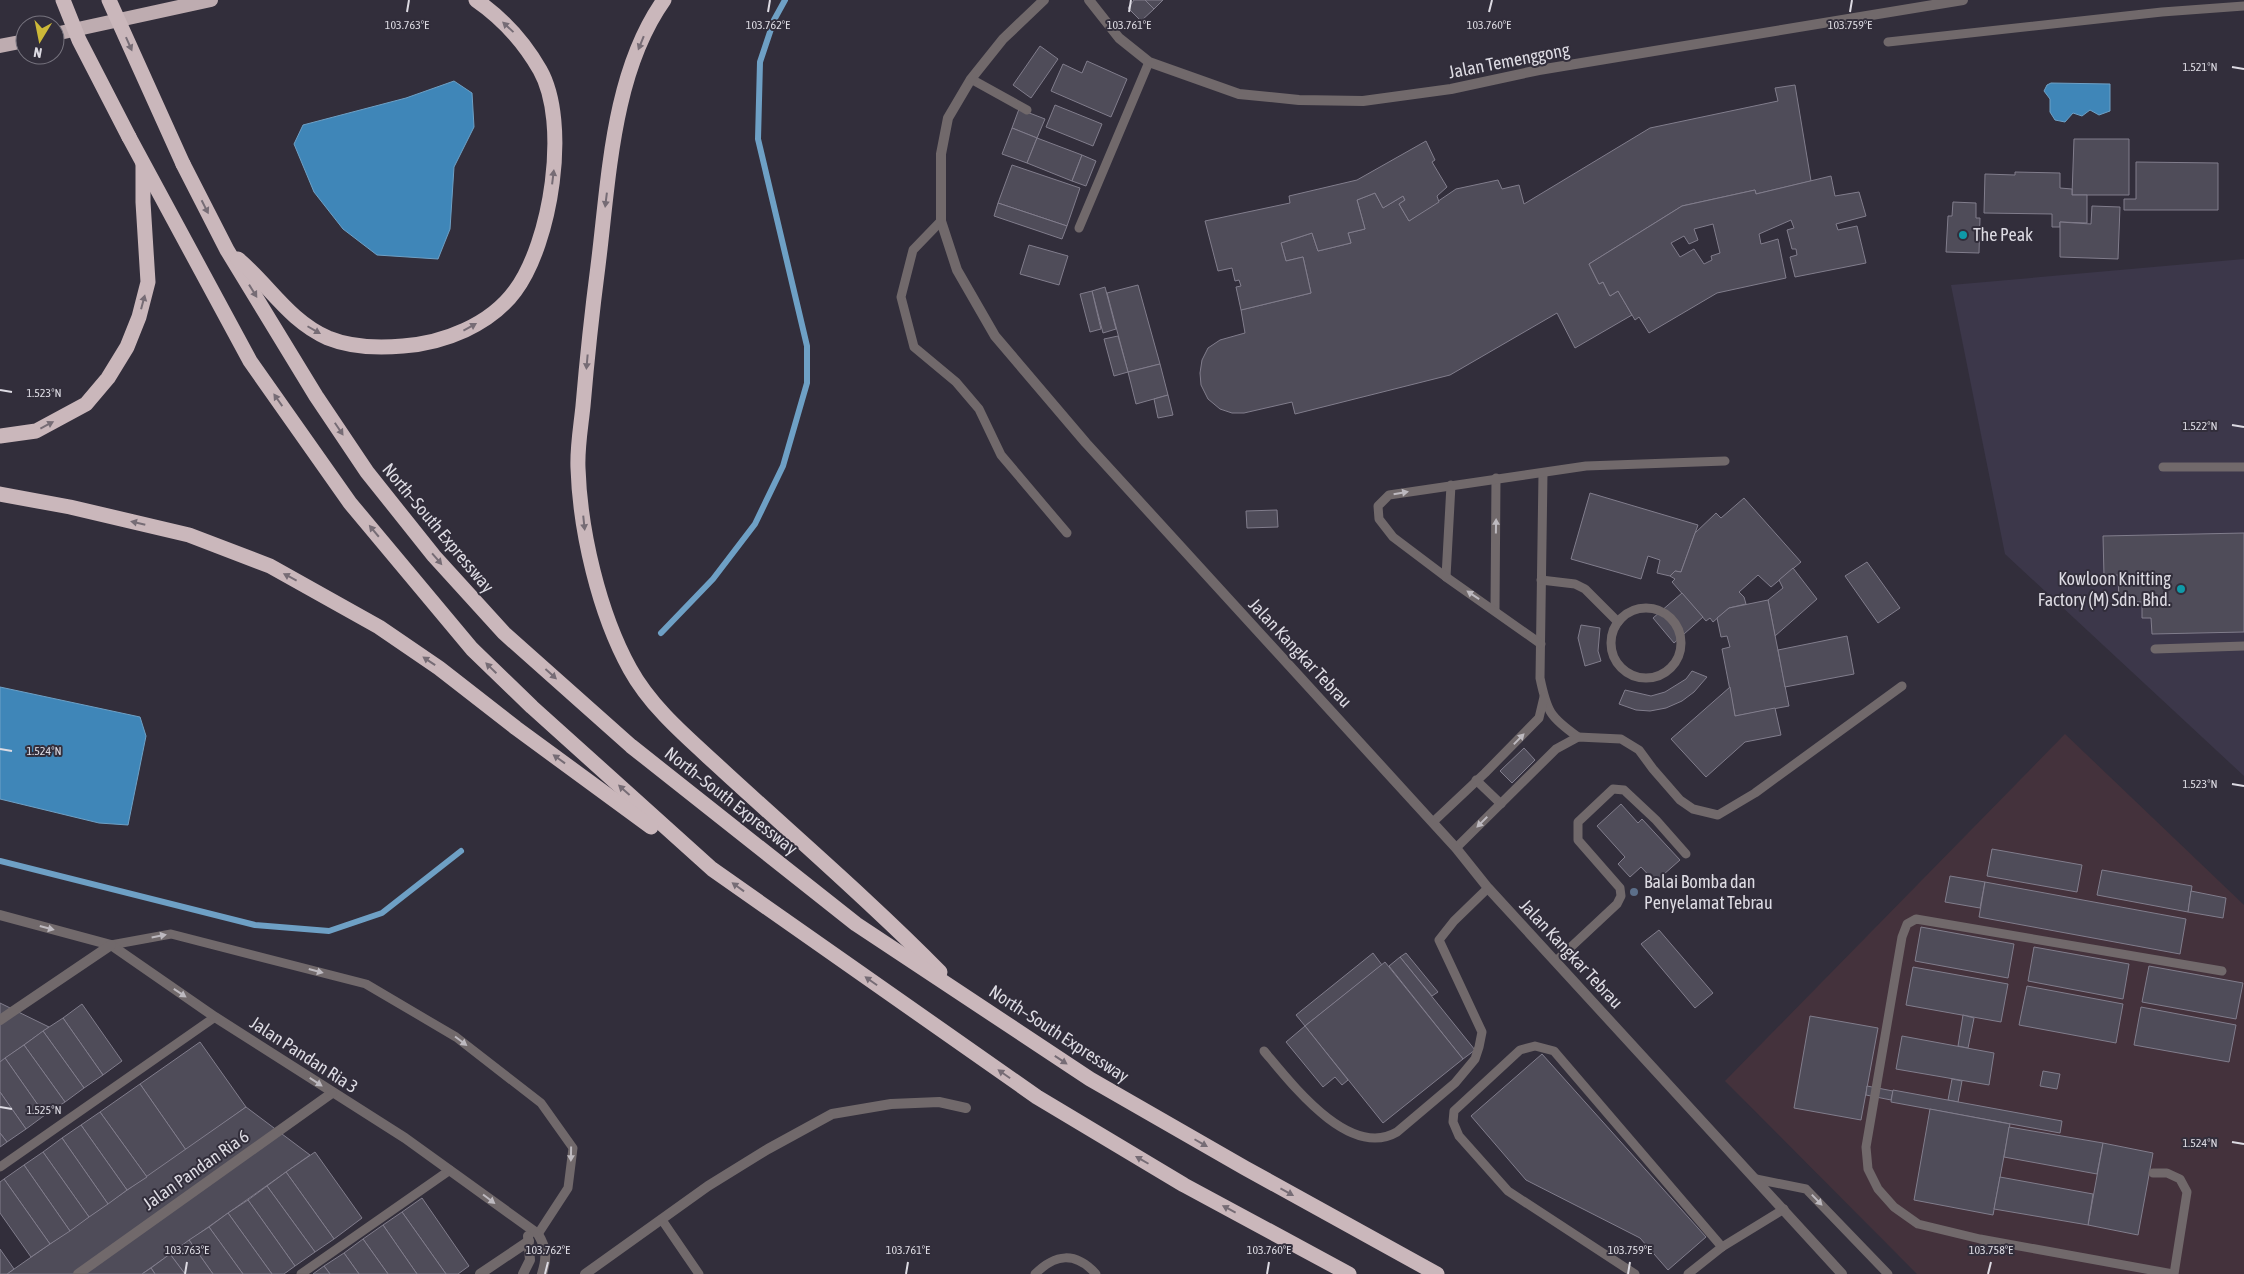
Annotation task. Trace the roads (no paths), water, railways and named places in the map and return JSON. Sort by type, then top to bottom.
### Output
[{"type":"highway","points":[[63,0],[80,40],[129,137],[250,361],[350,503],[472,649],[532,707],[712,869]]},
{"type":"highway","name":"North–South Expressway","points":[[109,0],[183,164],[227,250],[316,396],[367,472],[434,556],[504,633],[631,746],[856,924],[1090,1079],[1244,1168],[1437,1274]]},
{"type":"highway","points":[[65,32],[212,0]]},
{"type":"highway","points":[[227,250],[255,274],[281,305],[297,319],[329,338],[351,344],[388,348],[425,345],[458,334],[492,314],[515,291],[531,264],[547,213],[554,174],[555,130],[550,102],[540,71],[516,35],[476,0]]},
{"type":"highway","points":[[664,0],[650,20],[622,89],[591,325],[578,466],[586,546],[608,619],[630,669],[659,710],[785,827],[887,918],[962,994]]},
{"type":"highway","points":[[0,46],[15,42]]},
{"type":"highway","points":[[0,436],[36,431],[86,404],[108,378],[127,347],[139,318],[148,282],[143,202],[143,162]]},
{"type":"highway","points":[[0,494],[70,507],[189,535],[270,566],[379,627],[791,926],[1044,1101],[1184,1185],[1349,1274]]},
{"type":"street","name":"Jalan Kangkar Tebrau","points":[[1044,0],[1003,39],[970,79],[948,118],[942,145],[941,221],[957,270],[995,336],[1099,457],[1456,848],[1488,888],[1842,1274]]},
{"type":"street","name":"Jalan Temenggong","points":[[1089,0],[1119,38],[1150,62],[1239,94],[1299,100],[1363,101],[1452,89],[1539,70],[1963,0]]},
{"type":"street","name":"Jalan Pandan Ria 3","points":[[0,915],[111,945],[215,1017],[405,1138],[538,1234]]},
{"type":"street","points":[[0,1020],[111,945]]},
{"type":"street","name":"Jalan Pandan Ria 6","points":[[78,1274],[332,1092]]},
{"type":"street","points":[[585,1274],[708,1186],[832,1114],[891,1104],[939,1102],[966,1108]]},
{"type":"street","points":[[522,1274],[530,1260],[527,1226]]},
{"type":"street","points":[[538,1234],[546,1247],[546,1260],[542,1274]]},
{"type":"street","points":[[480,1274],[529,1241]]},
{"type":"lane","points":[[1888,42],[2162,12],[2244,6]]},
{"type":"lane","points":[[1079,228],[1150,62]]},
{"type":"lane","points":[[970,79],[1027,110]]},
{"type":"lane","points":[[941,221],[913,250],[901,297],[914,347],[956,382],[979,409],[1001,455],[1066,533]]},
{"type":"lane","points":[[1541,644],[1393,537],[1379,519],[1378,506],[1389,495],[1586,466],[1725,461]]},
{"type":"lane","points":[[2163,467],[2244,467]]},
{"type":"lane","points":[[1543,473],[1540,678],[1548,709],[1556,720],[1578,737]]},
{"type":"lane","points":[[1495,610],[1496,478]]},
{"type":"lane","points":[[1446,577],[1450,485]]},
{"type":"lane","points":[[1541,580],[1575,584],[1585,589],[1618,622]]},
{"type":"lane","points":[[1641,608],[1654,608],[1667,614],[1677,624],[1682,637],[1681,651],[1676,663],[1665,673],[1652,678],[1638,677],[1626,672],[1616,662],[1611,648],[1612,634],[1618,622],[1628,613],[1641,608]]},
{"type":"lane","points":[[2155,649],[2244,646]]},
{"type":"lane","points":[[1456,848],[1556,749],[1578,737],[1621,739],[1639,750],[1652,769],[1680,800],[1693,809],[1718,815],[1755,793],[1902,686]]},
{"type":"lane","points":[[1432,822],[1539,718],[1544,697]]},
{"type":"lane","points":[[1476,780],[1501,804]]},
{"type":"lane","points":[[1556,961],[1617,904],[1621,896],[1620,888],[1578,840],[1577,834],[1578,822],[1613,789],[1624,790],[1656,820],[1686,854]]},
{"type":"lane","points":[[1264,1051],[1310,1104],[1344,1128],[1368,1137],[1386,1138],[1397,1132],[1455,1083],[1476,1059],[1482,1032],[1438,940],[1454,921],[1488,888]]},
{"type":"lane","points":[[2153,1173],[2167,1173],[2180,1179],[2187,1192],[2173,1274],[1989,1240],[1918,1224],[1894,1207],[1878,1189],[1868,1169],[1866,1147],[1902,937],[1907,924],[1916,919],[2222,971]]},
{"type":"lane","points":[[111,945],[171,934],[366,984],[456,1037],[541,1103],[573,1148],[568,1188],[538,1234]]},
{"type":"lane","points":[[0,1167],[215,1017]]},
{"type":"lane","points":[[1635,1274],[1508,1191],[1459,1136],[1453,1122],[1454,1111],[1520,1050],[1535,1046],[1554,1050],[1722,1247]]},
{"type":"lane","points":[[301,1274],[450,1170]]},
{"type":"lane","points":[[1756,1180],[1806,1189],[1888,1274]]},
{"type":"lane","points":[[1688,1274],[1722,1247],[1784,1209]]},
{"type":"lane","points":[[662,1220],[699,1274]]},
{"type":"lane","points":[[1035,1274],[1055,1259],[1062,1257],[1077,1260],[1096,1274]]},
{"type":"water","points":[[454,81],[472,93],[474,127],[454,167],[450,229],[438,259],[377,255],[343,229],[314,192],[294,144],[303,125],[406,98]]},
{"type":"water","points":[[2051,83],[2110,84],[2110,111],[2099,115],[2090,110],[2082,116],[2073,113],[2065,122],[2055,120],[2050,112],[2050,99],[2044,91],[2047,85]]},
{"type":"water","points":[[0,687],[140,717],[146,736],[128,825],[99,823],[0,799]]},
{"type":"waterway","points":[[661,633],[713,579],[755,524],[783,466],[807,383],[807,346],[758,139],[760,62],[774,20],[785,0]]},
{"type":"waterway","points":[[0,861],[255,925],[329,931],[382,913],[461,851]]},
{"type":"place","name":"The Peak","points":[[1963,235]]},
{"type":"place","name":"Kowloon Knitting Factory (M) Sdn. Bhd.","points":[[2181,589]]},
{"type":"place","name":"Balai Bomba dan Penyelamat Tebrau","points":[[1634,892]]}]
